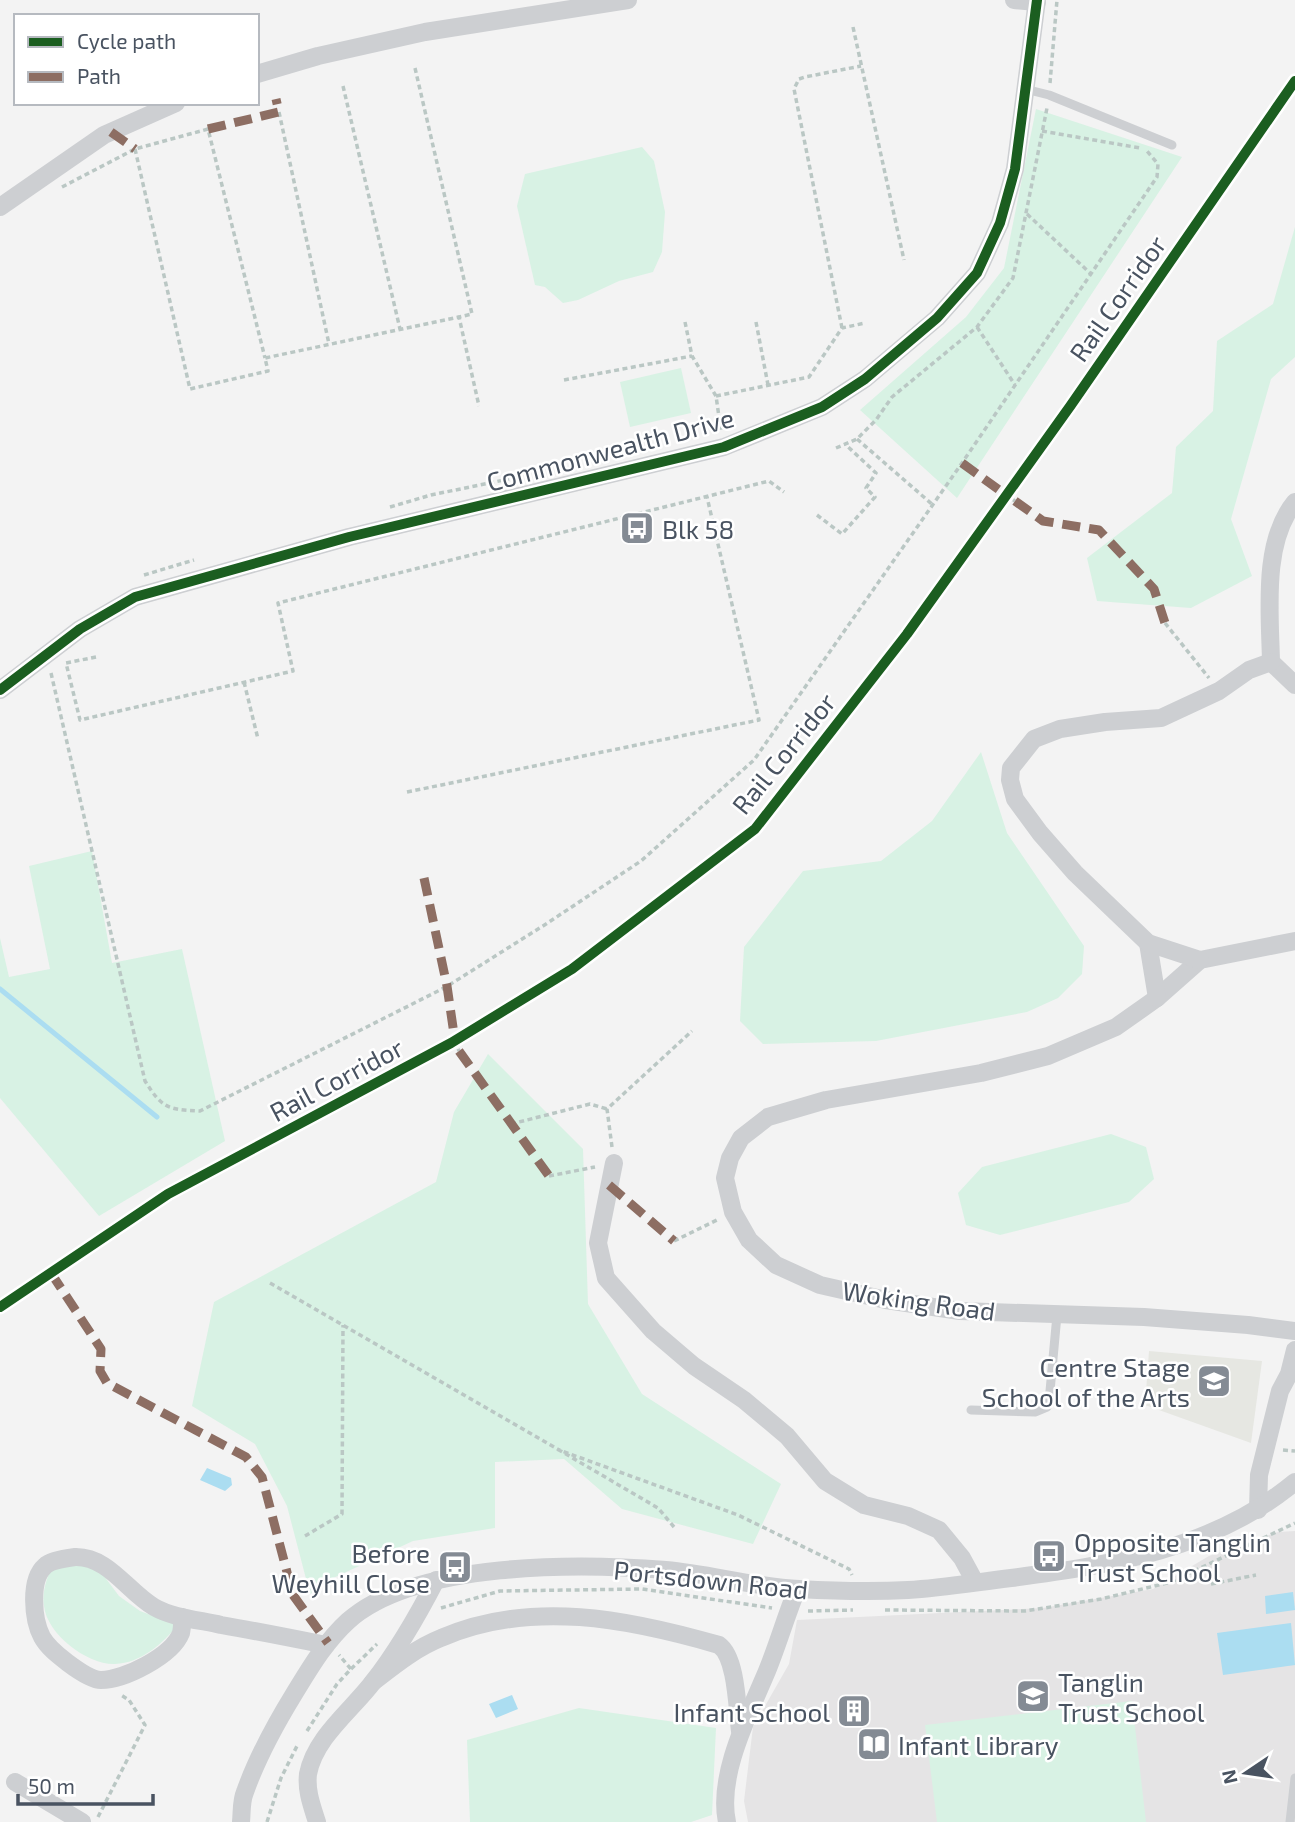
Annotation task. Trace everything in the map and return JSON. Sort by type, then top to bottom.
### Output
[{"type":"street","points":[[259,73],[318,56],[425,32],[628,0]]},
{"type":"street","points":[[1014,0],[1037,1]]},
{"type":"street","name":"Commonwealth Drive","points":[[0,690],[80,629],[135,597],[349,537],[724,447],[822,407],[865,379],[937,318],[977,273],[1000,223],[1015,169],[1037,1]]},
{"type":"street","points":[[0,207],[104,135],[172,105]]},
{"type":"street","points":[[1295,502],[1289,509],[1273,546],[1270,607],[1271,662],[1295,685]]},
{"type":"street","points":[[1271,662],[1249,670],[1219,691],[1161,718],[1060,729],[1034,739],[1011,768],[1010,780],[1015,799],[1040,833],[1075,873],[1148,943],[1200,960],[1295,941]]},
{"type":"street","points":[[1148,943],[1157,998]]},
{"type":"street","name":"Woking Road","points":[[1200,960],[1157,998],[1116,1027],[1048,1056],[981,1073],[826,1100],[768,1116],[741,1138],[730,1158],[725,1178],[733,1212],[749,1240],[776,1265],[820,1285],[886,1300],[960,1311],[1170,1319],[1295,1331]]},
{"type":"street","points":[[614,1163],[598,1242],[606,1278],[653,1331],[694,1366],[744,1400],[786,1436],[825,1481],[864,1505],[908,1516],[939,1530],[962,1558],[975,1583]]},
{"type":"street","points":[[1258,1510],[1259,1475],[1288,1382],[1295,1350]]},
{"type":"street","points":[[1288,1382],[1295,1405]]},
{"type":"street","name":"Portsdown Road","points":[[241,1822],[243,1795],[272,1731],[326,1645],[349,1620],[377,1601],[436,1580],[495,1572],[602,1568],[666,1570],[797,1589],[908,1590],[975,1583],[1095,1567],[1148,1556],[1195,1540],[1258,1510],[1294,1484]]},
{"type":"street","points":[[183,1617],[180,1634],[172,1646],[128,1675],[98,1681],[73,1667],[43,1639],[36,1620],[34,1598],[37,1579],[45,1566],[59,1560],[76,1557],[90,1559],[101,1564],[156,1609],[183,1617],[326,1645]]},
{"type":"street","points":[[317,1822],[309,1797],[309,1774],[315,1756],[328,1734],[373,1682],[419,1614],[436,1580]]},
{"type":"street","points":[[727,1822],[727,1783],[740,1731],[797,1589]]},
{"type":"street","points":[[373,1682],[406,1656],[481,1624],[512,1618],[573,1615],[641,1626],[719,1645],[728,1655],[732,1671],[740,1731]]},
{"type":"street","points":[[15,1782],[82,1822]]},
{"type":"lane","points":[[1025,89],[1049,95],[1172,145]]},
{"type":"lane","points":[[971,1410],[1035,1412],[1047,1407],[1057,1315]]},
{"type":"lane","points":[[1290,1822],[1295,1778]]},
{"type":"path","points":[[853,27],[904,260]]},
{"type":"path","points":[[842,328],[794,89],[799,79],[804,77],[861,66]]},
{"type":"path","points":[[265,358],[472,314],[415,68]]},
{"type":"path","points":[[343,86],[400,329]]},
{"type":"path","points":[[279,112],[329,344]]},
{"type":"path","points":[[56,190],[135,149],[208,129],[268,371],[190,389],[135,149]]},
{"type":"path","points":[[50,669],[145,1081],[156,1099],[174,1111],[200,1111],[446,987],[641,861],[754,760],[933,505],[1157,177],[1158,164],[1155,157],[1144,149],[1042,131]]},
{"type":"path","points":[[1027,214],[1091,274]]},
{"type":"path","points":[[459,317],[479,406]]},
{"type":"path","points":[[685,321],[692,355],[716,396],[724,447]]},
{"type":"path","points":[[756,322],[768,385]]},
{"type":"path","points":[[716,396],[809,377],[842,328],[865,323]]},
{"type":"path","points":[[976,327],[1015,385]]},
{"type":"path","points":[[564,380],[692,355]]},
{"type":"path","points":[[857,439],[933,505]]},
{"type":"path","points":[[817,515],[842,534],[875,497],[866,488],[876,473],[845,444]]},
{"type":"path","points":[[96,657],[66,663],[80,720],[293,671],[278,603],[769,481],[785,492]]},
{"type":"path","points":[[998,506],[1010,498],[1014,484]]},
{"type":"path","points":[[407,792],[759,720],[707,497]]},
{"type":"path","points":[[1165,623],[1219,691]]},
{"type":"path","points":[[244,682],[258,739]]},
{"type":"path","points":[[607,1109],[692,1031]]},
{"type":"path","points":[[511,1124],[590,1104],[607,1109]]},
{"type":"path","points":[[549,1176],[614,1163],[607,1109]]},
{"type":"path","points":[[674,1241],[733,1212]]},
{"type":"path","points":[[270,1283],[659,1508],[674,1527]]},
{"type":"path","points":[[304,1536],[342,1514],[343,1325]]},
{"type":"path","points":[[559,1450],[738,1515],[849,1569],[858,1590]]},
{"type":"path","points":[[1218,1560],[1295,1523]]},
{"type":"path","points":[[1211,1584],[1256,1575]]},
{"type":"path","points":[[96,1822],[145,1725],[129,1700],[98,1681]]},
{"type":"shaded area","points":[[1149,1351],[1262,1361],[1251,1443],[1145,1405]]},
{"type":"shaded area","name":"Tanglin Trust School","points":[[1295,1531],[1295,1822],[748,1822],[744,1801],[753,1727],[789,1664],[797,1620],[1043,1608],[1153,1589],[1209,1556],[1278,1532]]},
{"type":"green space","points":[[1036,109],[1182,157],[957,498],[860,410],[966,317],[1004,268]]},
{"type":"green space","points":[[642,147],[654,161],[665,212],[662,252],[653,272],[619,281],[578,300],[563,303],[545,287],[535,285],[517,206],[525,174]]},
{"type":"green space","points":[[1295,227],[1295,357],[1271,379],[1231,519],[1252,576],[1191,608],[1097,601],[1087,558],[1172,493],[1176,447],[1213,411],[1217,341],[1273,304]]},
{"type":"green space","points":[[681,368],[691,413],[630,427],[620,382]]},
{"type":"green space","points":[[981,752],[1007,833],[1084,946],[1082,974],[1058,998],[1027,1012],[876,1041],[763,1044],[740,1021],[744,947],[803,871],[881,861],[932,821]]},
{"type":"green space","points":[[92,851],[112,963],[182,949],[225,1141],[99,1216],[0,1098],[0,938],[9,977],[50,969],[29,866]]},
{"type":"green space","points":[[488,1054],[583,1149],[588,1304],[642,1394],[781,1484],[753,1544],[622,1509],[564,1459],[495,1462],[495,1528],[413,1541],[329,1580],[310,1594],[287,1506],[255,1444],[192,1406],[214,1302],[436,1182],[454,1112]]},
{"type":"green space","points":[[1111,1134],[1146,1147],[1154,1179],[1129,1202],[1000,1235],[966,1225],[958,1193],[982,1167]]},
{"type":"green space","points":[[68,1556],[98,1568],[119,1596],[140,1611],[178,1625],[150,1651],[125,1663],[104,1663],[81,1653],[70,1646],[52,1627],[43,1602],[45,1585],[52,1566]]},
{"type":"green space","points":[[1132,1701],[1146,1822],[937,1822],[925,1725]]},
{"type":"green space","points":[[579,1708],[716,1728],[712,1815],[691,1822],[470,1822],[467,1740]]},
{"type":"water","points":[[207,1468],[231,1478],[232,1485],[225,1491],[200,1480]]},
{"type":"water","points":[[1293,1592],[1295,1610],[1266,1614],[1265,1596]]},
{"type":"water","points":[[1291,1623],[1295,1665],[1223,1675],[1217,1633]]},
{"type":"water","points":[[512,1695],[518,1709],[496,1718],[489,1704]]},
{"type":"waterway","points":[[0,989],[157,1117]]},
{"type":"marked path","points":[[208,129],[279,112],[276,99]]},
{"type":"marked path","points":[[111,132],[135,149]]},
{"type":"marked path","points":[[962,463],[1006,495]]},
{"type":"marked path","points":[[1015,501],[1043,521],[1099,530],[1154,589],[1165,623]]},
{"type":"marked path","points":[[424,878],[447,986],[455,1041]]},
{"type":"marked path","points":[[459,1051],[549,1176]]},
{"type":"marked path","points":[[609,1185],[674,1241]]},
{"type":"marked path","points":[[51,1273],[101,1349],[100,1371],[107,1383],[246,1457],[262,1477],[293,1595],[328,1643]]},
{"type":"cycle path","points":[[0,690],[80,629],[135,597],[349,537],[724,447],[822,407],[865,379],[937,318],[977,273],[1000,223],[1015,169],[1037,0]]},
{"type":"cycle path","name":"Rail Corridor","points":[[0,1307],[168,1194],[451,1043],[572,969],[755,829],[907,634],[1071,405],[1295,81]]},
{"type":"place","name":"Blk 58","points":[[637,528]]},
{"type":"place","name":"Centre Stage School of the Arts","points":[[1214,1381]]},
{"type":"place","name":"Opposite Tanglin Trust School","points":[[1049,1556]]},
{"type":"place","name":"Before Weyhill Close","points":[[455,1567]]},
{"type":"place","name":"Tanglin Trust School","points":[[1033,1696]]},
{"type":"place","name":"Infant School","points":[[854,1711]]},
{"type":"place","name":"Infant Library","points":[[874,1744]]}]
